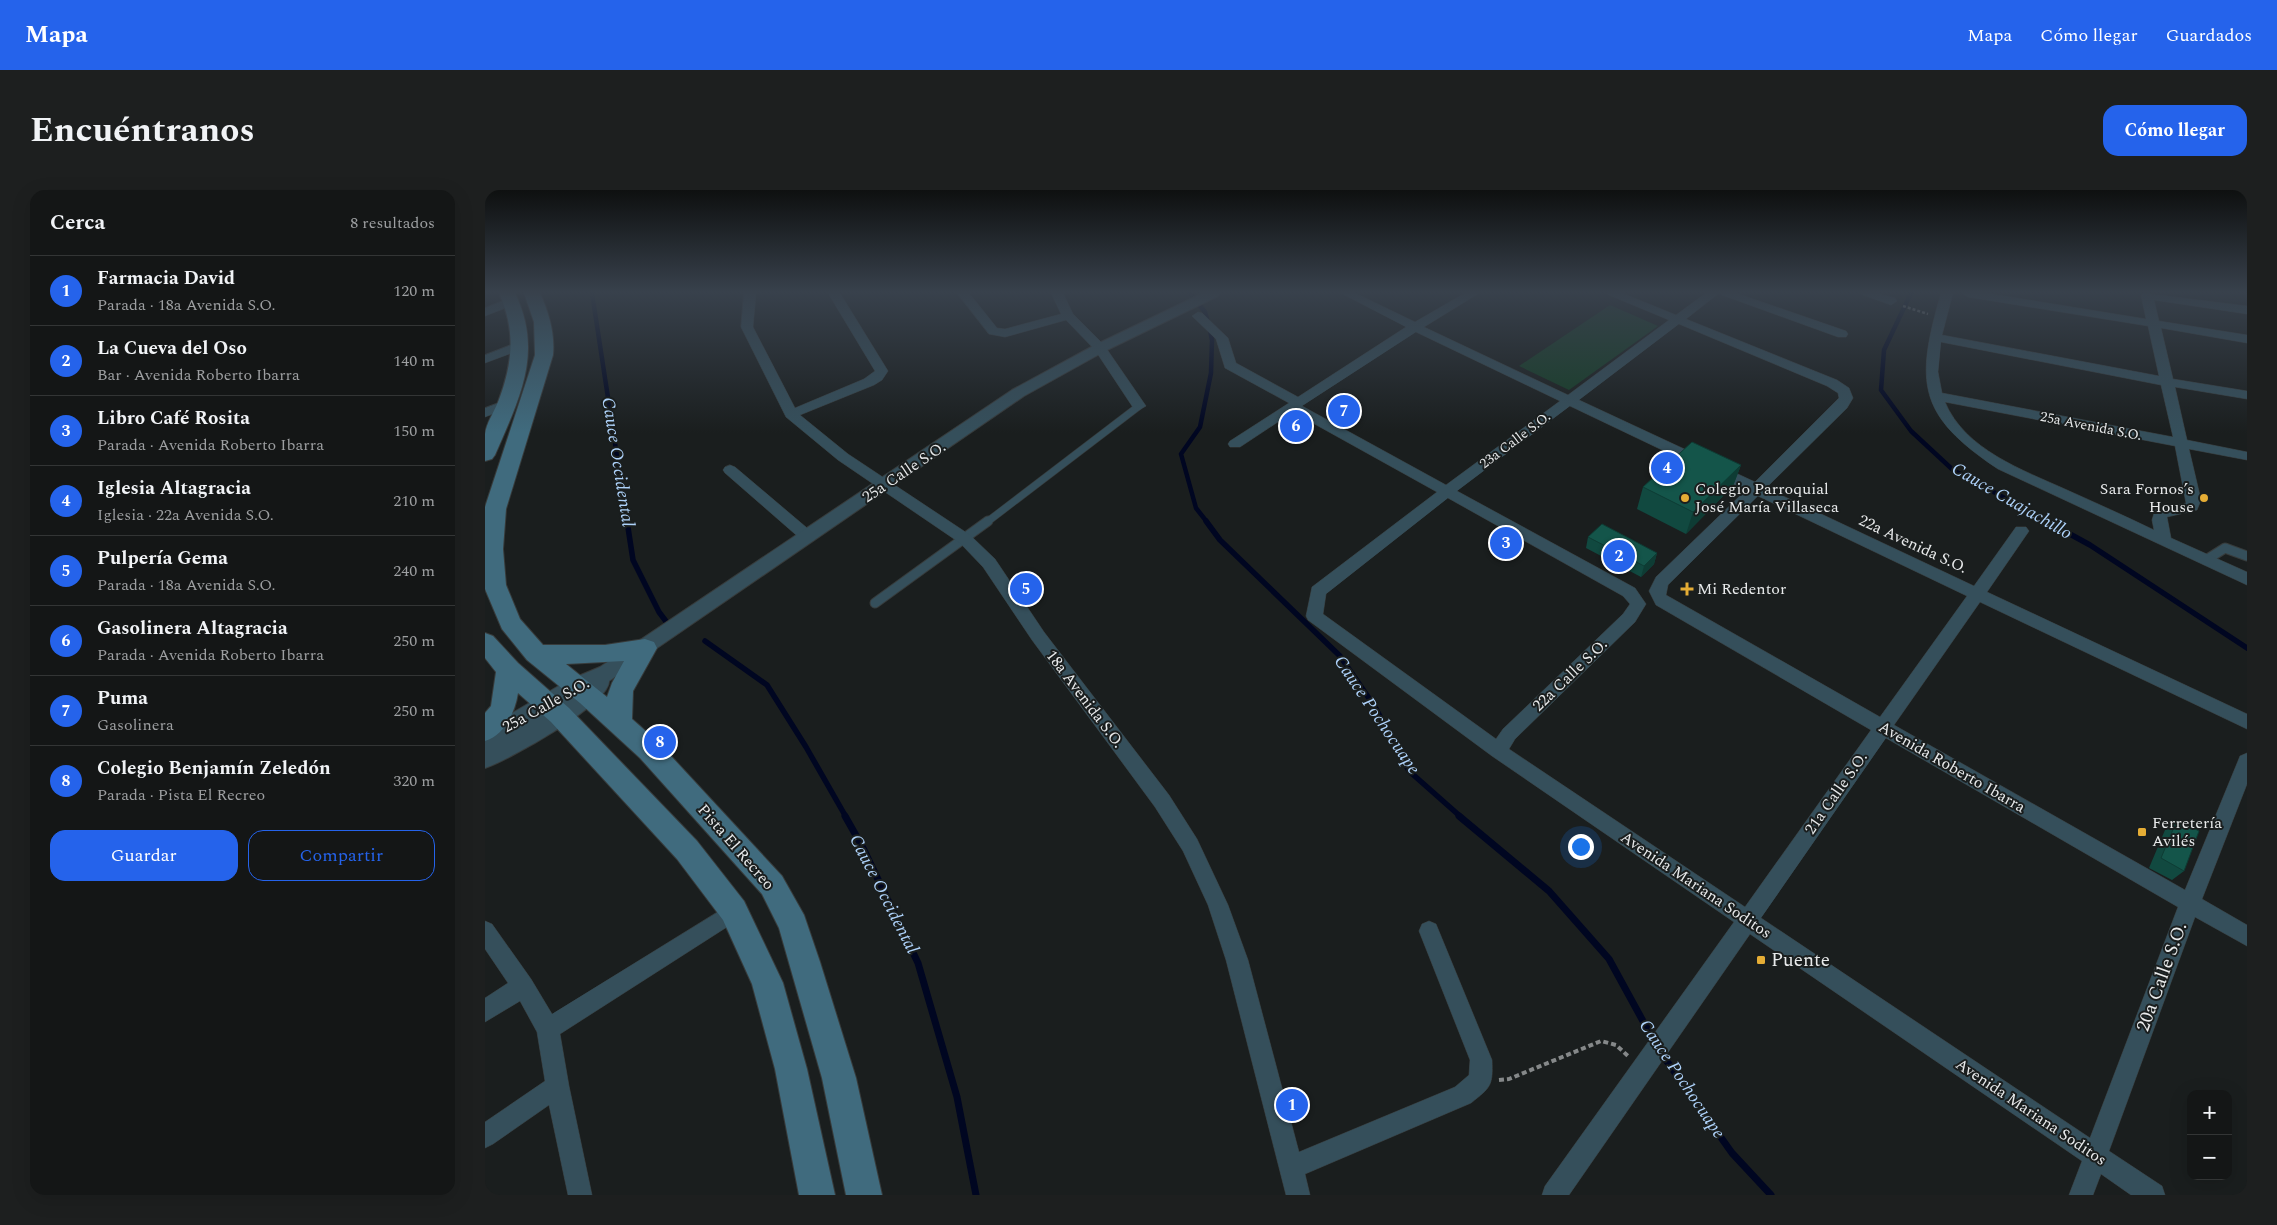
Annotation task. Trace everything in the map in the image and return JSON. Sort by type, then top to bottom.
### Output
[{"type":"main road","points":[[485,455],[516,374],[520,340]]},
{"type":"main road","name":"Pista El Recreo","points":[[546,340],[544,355],[495,509],[492,549],[495,585],[510,623],[536,654],[582,691],[649,750],[773,885],[793,925],[839,1078],[864,1195]]},
{"type":"main road","points":[[485,642],[509,670],[553,710],[687,850],[734,911],[767,983],[791,1069],[817,1195]]},
{"type":"main road","points":[[536,654],[587,656],[621,653],[645,648]]},
{"type":"main road","points":[[619,723],[617,710],[619,692],[645,648]]},
{"type":"main road","points":[[485,731],[503,708],[509,670]]},
{"type":"street","name":"18a Avenida S.O.","points":[[753,340],[791,414],[843,457],[965,539],[989,563],[1038,636],[1162,801],[1190,845],[1218,905],[1237,960],[1298,1195]]},
{"type":"street","points":[[791,414],[877,377],[882,371],[863,340]]},
{"type":"street","points":[[1092,340],[1100,348],[1139,406]]},
{"type":"street","name":"25a Calle S.O.","points":[[485,759],[553,710],[1018,393],[1100,348],[1120,340]]},
{"type":"street","points":[[1223,340],[1230,365],[1296,405],[1448,491]]},
{"type":"street","points":[[1235,444],[1395,340]]},
{"type":"street","name":"22a Avenida S.O.","points":[[1442,340],[2247,722]]},
{"type":"street","name":"23a Calle S.O.","points":[[1319,591],[1448,491],[1652,340]]},
{"type":"street","points":[[1727,340],[1832,383],[1844,391],[1846,398],[1756,489]]},
{"type":"street","points":[[1935,340],[1931,378],[1935,396],[1951,424],[1962,438],[1978,452],[2003,466],[2246,579]]},
{"type":"street","points":[[1950,340],[2168,382],[2247,394]]},
{"type":"street","points":[[2159,340],[2194,500],[2192,507],[2160,513],[2159,520],[2164,540]]},
{"type":"street","points":[[485,359],[521,345]]},
{"type":"street","name":"25a Avenida S.O.","points":[[1935,396],[2247,456]]},
{"type":"street","points":[[485,413],[506,404]]},
{"type":"street","points":[[730,470],[808,537]]},
{"type":"street","name":"Avenida Roberto Ibarra","points":[[1756,489],[1662,581],[1657,591],[1658,597],[1667,605],[2247,936]]},
{"type":"street","name":"22a Calle S.O.","points":[[1448,491],[1625,589],[1635,598],[1638,604],[1629,618],[1509,734],[1498,751]]},
{"type":"street","name":"21a Calle S.O.","points":[[1643,1066],[2021,531]]},
{"type":"street","name":"Avenida Mariana Soditos","points":[[1319,591],[1314,616],[1498,751],[2153,1195]]},
{"type":"street","name":"25a Calle S.O.","points":[[485,740],[553,710]]},
{"type":"street","name":"20a Calle S.O.","points":[[2081,1195],[2190,903],[2247,761]]},
{"type":"street","points":[[548,1029],[734,911]]},
{"type":"street","points":[[485,931],[523,986],[548,1029],[557,1086],[581,1195]]},
{"type":"street","points":[[1291,1166],[1463,1095],[1481,1081],[1481,1060],[1429,931]]},
{"type":"street","points":[[485,1011],[523,986]]},
{"type":"street","points":[[1554,1195],[1643,1066]]},
{"type":"street","points":[[485,1136],[557,1086]]},
{"type":"lane","points":[[875,604],[965,539],[1139,406]]},
{"type":"lane","points":[[2207,560],[2225,548],[2247,556]]},
{"type":"path","points":[[1481,1081],[1509,1079],[1601,1041],[1616,1045],[1643,1066]]},
{"type":"green space","points":[[1558,340],[1639,340],[1569,390],[1519,366]]},
{"type":"building","points":[[1692,442],[1741,465],[1693,512],[1643,487]]},
{"type":"building","points":[[1602,524],[1657,553],[1644,566],[1588,537]]},
{"type":"building","points":[[2177,820],[2199,831],[2184,871],[2161,858]]},
{"type":"waterway","name":"Cauce Occidental","points":[[599,340],[627,522]]},
{"type":"waterway","name":"Cauce Pochocuape","points":[[1207,522],[1196,508],[1181,454],[1200,427],[1211,373],[1212,340]]},
{"type":"waterway","name":"Cauce Cuajachillo","points":[[1889,340],[1884,350],[1881,390],[1911,431],[1953,470],[2049,522]]},
{"type":"waterway","name":"Cauce Occidental","points":[[627,521],[633,560],[659,612],[668,624]]},
{"type":"waterway","name":"Cauce Pochocuape","points":[[1206,521],[1220,540],[1340,656],[1375,707],[1409,771],[1461,817]]},
{"type":"waterway","name":"Cauce Cuajachillo","points":[[2046,521],[2090,545],[2247,648]]},
{"type":"waterway","name":"Cauce Occidental","points":[[705,641],[767,685],[806,747],[846,817]]},
{"type":"waterway","name":"Cauce Occidental","points":[[845,816],[862,846],[918,963],[957,1097],[976,1195]]},
{"type":"waterway","name":"Cauce Pochocuape","points":[[1459,816],[1549,891],[1609,959],[1655,1043]]},
{"type":"waterway","name":"Cauce Pochocuape","points":[[1661,1053],[1732,1153],[1771,1195]]},
{"type":"place","name":"Puma","points":[[1344,411]]},
{"type":"place","name":"Gasolinera Altagracia","points":[[1296,426]]},
{"type":"place","name":"Iglesia Altagracia","points":[[1667,468]]},
{"type":"place","name":"Colegio Parroquial José María Villaseca","points":[[1685,498]]},
{"type":"place","name":"Sara Fornos’s House","points":[[2204,498]]},
{"type":"place","name":"Libro Café Rosita","points":[[1506,543]]},
{"type":"place","name":"La Cueva del Oso","points":[[1619,556]]},
{"type":"place","name":"Pulpería Gema","points":[[1026,589]]},
{"type":"place","name":"Mi Redentor","points":[[1687,589]]},
{"type":"place","name":"Colegio Benjamín Zeledón","points":[[660,742]]},
{"type":"place","name":"Ferretería Avilés","points":[[2142,832]]},
{"type":"place","name":"Puente","points":[[1761,960]]},
{"type":"place","name":"Farmacia David","points":[[1292,1105]]}]
